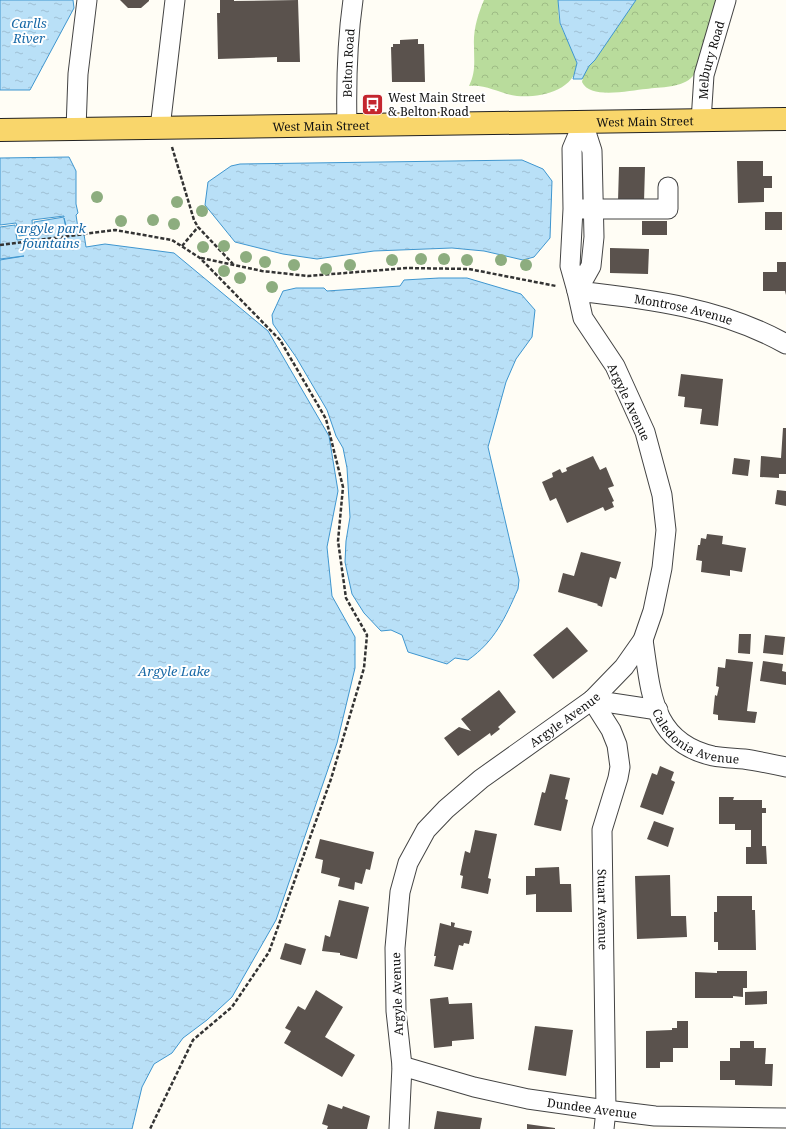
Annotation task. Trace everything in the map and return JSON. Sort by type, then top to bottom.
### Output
[{"type":"main road","name":"West Main Street","points":[[0,130],[786,119]]},
{"type":"street","points":[[76,129],[78,74],[87,0]]},
{"type":"street","points":[[163,128],[175,0]]},
{"type":"street","name":"Belton Road","points":[[347,126],[346,69],[353,0]]},
{"type":"street","name":"Melbury Road","points":[[701,121],[704,75],[726,0]]},
{"type":"street","points":[[577,291],[591,266],[595,209],[592,151],[584,123]]},
{"type":"street","name":"Argyle Avenue","points":[[399,1129],[402,1066],[396,1011],[396,918],[400,892],[408,863],[426,830],[446,809],[481,780],[592,700],[624,667],[643,640],[653,611],[662,568],[666,530],[662,496],[645,432],[615,366],[584,318],[570,266],[573,209],[572,149],[584,123]]},
{"type":"street","points":[[573,209],[668,209],[668,187]]},
{"type":"street","name":"Montrose Avenue","points":[[577,291],[659,301],[697,310],[763,331],[786,344]]},
{"type":"street","name":"Caledonia Avenue","points":[[643,640],[651,692],[666,728],[675,738],[697,750],[713,756],[786,767]]},
{"type":"street","points":[[592,700],[658,710]]},
{"type":"street","name":"Stuart Avenue","points":[[592,700],[611,730],[617,745],[620,767],[602,830],[606,1110],[604,1129]]},
{"type":"street","name":"Dundee Avenue","points":[[402,1066],[474,1088],[528,1099],[606,1110],[655,1116],[784,1115]]},
{"type":"path","points":[[163,128],[194,220],[198,227],[233,265]]},
{"type":"path","points":[[182,246],[198,227]]},
{"type":"path","points":[[0,245],[115,230],[172,240],[200,258],[280,340],[326,419],[343,487],[338,541],[346,598],[367,635],[364,668],[331,779],[269,952],[232,1007],[193,1040],[150,1129]]},
{"type":"path","points":[[200,258],[262,271],[308,276],[407,268],[469,269],[528,279],[577,291]]},
{"type":"green space","points":[[484,0],[558,0],[560,24],[573,50],[577,64],[575,73],[570,81],[563,87],[554,91],[535,96],[517,96],[482,86],[469,86],[474,71],[475,28]]},
{"type":"green space","points":[[636,0],[716,0],[708,40],[697,70],[689,80],[671,86],[611,93],[593,91],[586,88],[582,82],[584,72]]},
{"type":"water","name":"Carlls River","points":[[0,0],[73,0],[74,8],[30,90],[0,90]]},
{"type":"water","points":[[558,0],[636,0],[595,60],[589,66],[582,79],[573,79],[577,63],[560,23]]},
{"type":"water","name":"Argyle Lake","points":[[69,157],[76,171],[76,204],[78,213],[76,215],[78,228],[67,229],[64,218],[66,230],[83,228],[86,247],[105,244],[174,253],[268,331],[329,436],[338,491],[327,547],[332,596],[355,637],[355,668],[337,743],[276,920],[232,997],[207,1020],[183,1038],[172,1053],[154,1064],[142,1087],[132,1129],[0,1129],[0,260],[24,256],[0,259],[0,227],[15,225],[17,240],[36,238],[34,222],[64,216],[32,220],[33,234],[19,236],[16,223],[0,225],[0,158]]},
{"type":"water","points":[[522,160],[543,169],[552,181],[550,238],[534,257],[523,260],[484,251],[452,248],[374,251],[317,259],[283,254],[235,242],[205,205],[208,182],[231,166],[240,164]]},
{"type":"water","points":[[467,278],[521,294],[535,310],[532,337],[516,359],[506,382],[488,447],[519,580],[518,589],[504,619],[485,645],[468,660],[455,658],[447,664],[408,652],[402,635],[391,630],[381,631],[364,613],[352,594],[345,562],[346,541],[350,517],[347,468],[343,448],[336,436],[327,410],[296,357],[273,324],[272,315],[283,291],[296,288],[324,288],[327,291],[400,286],[404,280]]},
{"type":"building","points":[[120,0],[149,1],[141,8],[128,8]]},
{"type":"building","points":[[220,0],[298,0],[300,62],[277,62],[277,57],[218,59],[217,13],[220,13]]},
{"type":"building","points":[[418,39],[418,44],[424,44],[425,82],[392,82],[391,47],[393,47],[393,44],[400,44],[400,40]]},
{"type":"building","points":[[737,161],[763,161],[763,176],[772,176],[772,188],[764,188],[764,202],[738,203]]},
{"type":"building","points":[[619,167],[645,167],[644,202],[618,201]]},
{"type":"building","points":[[765,212],[782,212],[782,230],[765,230]]},
{"type":"building","points":[[642,221],[667,221],[667,235],[642,235]]},
{"type":"building","points":[[610,248],[649,249],[648,274],[610,273]]},
{"type":"building","points":[[777,262],[786,262],[786,295],[785,291],[763,291],[763,272],[777,272]]},
{"type":"building","points":[[681,374],[723,379],[718,426],[700,424],[702,409],[684,407],[685,397],[678,396]]},
{"type":"building","points":[[783,428],[786,428],[786,474],[779,474],[779,478],[760,477],[761,456],[781,458]]},
{"type":"building","points":[[593,456],[600,470],[606,467],[614,486],[608,488],[614,501],[612,502],[614,507],[605,511],[603,507],[567,523],[556,498],[550,501],[542,482],[553,477],[552,473],[560,469],[562,473],[567,471],[566,468]]},
{"type":"building","points":[[734,458],[750,460],[748,476],[732,474]]},
{"type":"building","points":[[777,490],[786,491],[786,506],[775,504]]},
{"type":"building","points":[[707,534],[723,536],[722,544],[746,548],[742,572],[730,570],[730,576],[701,572],[702,561],[696,560],[698,545],[700,545],[701,538],[706,539]]},
{"type":"building","points":[[581,552],[621,562],[616,579],[610,577],[602,607],[597,605],[598,604],[558,592],[563,573],[574,576]]},
{"type":"building","points":[[567,627],[588,651],[553,679],[533,655]]},
{"type":"building","points":[[739,634],[751,634],[750,654],[738,653]]},
{"type":"building","points":[[765,635],[785,637],[783,655],[763,653]]},
{"type":"building","points":[[726,659],[753,662],[747,711],[757,712],[755,723],[718,720],[718,715],[713,714],[715,695],[717,696],[719,687],[716,686],[718,667],[725,668]]},
{"type":"building","points":[[763,661],[783,664],[782,671],[786,672],[786,685],[760,681]]},
{"type":"building","points":[[499,690],[516,712],[498,727],[500,729],[491,736],[490,733],[458,756],[444,738],[459,727],[471,731],[461,719]]},
{"type":"building","points":[[660,766],[674,772],[671,780],[675,782],[663,815],[640,807],[652,773],[657,775]]},
{"type":"building","points":[[550,774],[570,778],[565,799],[568,800],[561,831],[534,825],[542,792],[545,793]]},
{"type":"building","points":[[719,797],[734,797],[733,800],[762,800],[762,808],[766,808],[766,813],[762,813],[762,846],[766,846],[767,864],[746,864],[746,847],[751,847],[751,830],[735,830],[735,824],[719,824]]},
{"type":"building","points":[[654,821],[674,828],[668,847],[647,839]]},
{"type":"building","points":[[475,830],[497,834],[488,878],[491,879],[488,894],[461,888],[463,876],[460,875],[465,851],[470,853]]},
{"type":"building","points":[[320,839],[374,852],[370,870],[366,869],[362,884],[355,882],[354,890],[338,886],[340,878],[321,873],[323,860],[315,858]]},
{"type":"building","points":[[559,867],[560,884],[571,884],[572,912],[536,912],[536,894],[526,895],[526,876],[535,876],[535,868]]},
{"type":"building","points":[[670,875],[671,916],[686,916],[687,937],[637,939],[635,876]]},
{"type":"building","points":[[717,896],[752,896],[752,910],[755,910],[756,950],[718,950],[718,942],[714,942],[714,912],[717,912]]},
{"type":"building","points":[[339,900],[369,907],[357,959],[340,955],[340,953],[322,951],[325,935],[330,937]]},
{"type":"building","points":[[451,922],[455,923],[454,927],[472,931],[469,944],[464,943],[463,946],[459,945],[453,970],[434,966],[436,956],[434,956],[440,923],[451,926]]},
{"type":"building","points":[[285,943],[306,949],[301,965],[280,959]]},
{"type":"building","points":[[717,971],[747,971],[747,988],[743,988],[743,997],[733,996],[733,998],[695,998],[695,972],[717,973]]},
{"type":"building","points":[[316,990],[343,1007],[325,1037],[355,1055],[342,1077],[284,1043],[291,1031],[285,1028],[298,1006],[305,1010]]},
{"type":"building","points":[[767,991],[767,1004],[745,1005],[745,992]]},
{"type":"building","points":[[448,997],[449,1004],[472,1003],[474,1039],[452,1041],[452,1046],[434,1048],[430,999]]},
{"type":"building","points":[[677,1021],[688,1021],[688,1048],[673,1048],[673,1062],[660,1062],[660,1068],[646,1068],[646,1031],[672,1030],[672,1028],[677,1028]]},
{"type":"building","points":[[535,1026],[573,1030],[566,1076],[528,1070]]},
{"type":"building","points":[[740,1041],[754,1041],[754,1048],[766,1048],[765,1064],[773,1064],[772,1086],[735,1085],[735,1080],[720,1080],[720,1061],[730,1061],[730,1048],[740,1048]]},
{"type":"building","points":[[328,1104],[342,1109],[343,1106],[370,1116],[367,1129],[327,1129],[328,1126],[322,1124]]},
{"type":"building","points":[[437,1111],[482,1118],[480,1129],[434,1129]]},
{"type":"building","points":[[527,1124],[555,1128],[555,1129],[527,1129]]},
{"type":"place","name":"West Main Street & Belton Road","points":[[372,104]]},
{"type":"water label","name":"argyle park fountains","points":[[51,236]]}]
